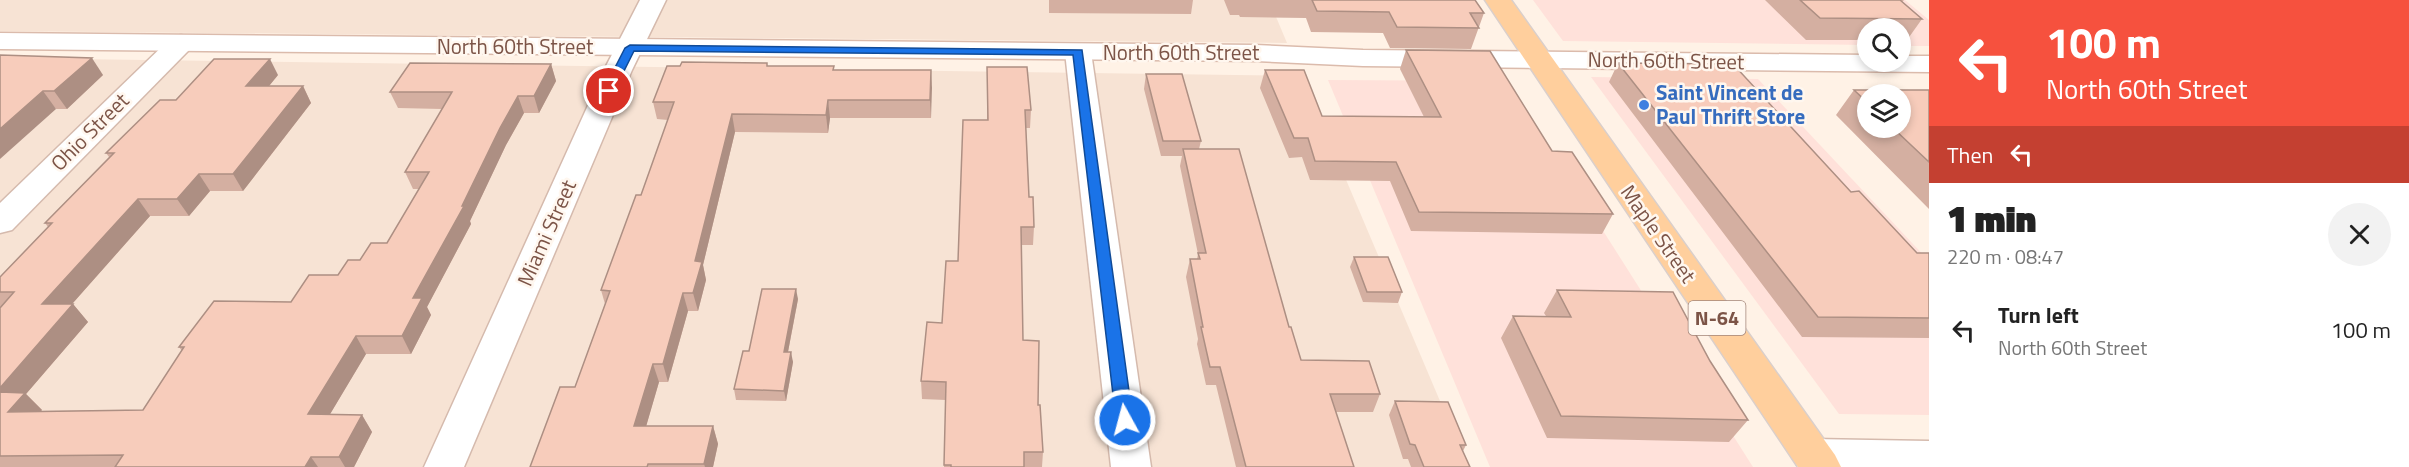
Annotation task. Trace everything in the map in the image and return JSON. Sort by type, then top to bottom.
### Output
[{"type":"main road","name":"Maple Street","points":[[1498,0],[1817,461]]},
{"type":"street","name":"Miami Street","points":[[444,467],[618,70],[653,0]]},
{"type":"street","name":"North 60th Street","points":[[0,41],[1078,52],[1929,64]]},
{"type":"street","name":"Ohio Street","points":[[0,222],[181,43]]},
{"type":"street","points":[[1078,52],[1131,467]]},
{"type":"street","points":[[1817,461],[1929,458]]},
{"type":"shaded area","points":[[0,0],[1269,0],[1287,43],[0,31]]},
{"type":"shaded area","points":[[1533,0],[1905,0],[1929,20],[1929,46],[1911,46],[1911,18],[1857,18],[1857,45],[1563,41]]},
{"type":"shaded area","points":[[0,58],[1302,76],[1468,467],[0,467]]},
{"type":"shaded area","points":[[1591,77],[1758,79],[1929,261],[1929,415],[1839,414]]},
{"type":"shaded area","points":[[1328,80],[1508,81],[1753,467],[1490,467]]},
{"type":"building","points":[[1312,0],[1475,0],[1484,13],[1470,13],[1479,28],[1397,27],[1389,12],[1317,11]]},
{"type":"building","points":[[1800,0],[1900,0],[1922,19],[1911,18],[1820,18]]},
{"type":"building","points":[[1406,50],[1490,51],[1552,151],[1572,152],[1613,214],[1419,212],[1396,162],[1315,161],[1308,138],[1294,138],[1265,70],[1304,70],[1322,116],[1441,117]]},
{"type":"building","points":[[0,55],[92,58],[54,91],[43,91],[0,129]]},
{"type":"building","points":[[214,59],[270,59],[246,86],[303,86],[233,174],[199,174],[177,199],[138,199],[42,304],[73,304],[0,388],[0,308],[14,292],[0,292],[0,277],[52,223],[45,223],[114,153],[106,153],[160,100],[176,100]]},
{"type":"building","points":[[682,62],[834,66],[833,70],[931,70],[930,100],[828,100],[826,115],[732,114],[695,261],[702,262],[693,293],[683,293],[663,364],[653,364],[634,426],[713,426],[704,464],[648,464],[647,467],[530,467],[560,387],[575,387],[610,291],[601,290],[636,195],[641,195],[674,102],[653,102],[667,66],[680,66]]},
{"type":"building","points":[[410,63],[551,64],[534,96],[518,96],[500,128],[462,206],[464,206],[413,298],[422,298],[402,336],[356,336],[308,414],[362,415],[339,457],[311,457],[305,467],[115,467],[123,455],[0,456],[0,392],[25,393],[8,412],[143,410],[184,347],[179,347],[214,301],[291,302],[309,275],[338,275],[348,260],[360,260],[371,243],[387,243],[429,172],[405,172],[452,92],[390,92]]},
{"type":"building","points":[[1618,63],[1733,64],[1851,192],[1859,191],[1917,253],[1929,253],[1929,318],[1818,317]]},
{"type":"building","points":[[987,67],[1027,67],[1031,110],[1025,110],[1029,197],[1033,197],[1034,227],[1021,227],[1023,340],[1039,341],[1038,405],[1040,405],[1043,452],[1024,452],[1024,467],[951,467],[951,465],[944,465],[946,382],[921,381],[927,322],[942,323],[946,261],[958,261],[963,120],[988,120]]},
{"type":"building","points":[[1146,74],[1182,74],[1201,141],[1163,141]]},
{"type":"building","points":[[1911,90],[1929,90],[1929,162],[1904,138],[1911,138]]},
{"type":"building","points":[[1183,149],[1239,149],[1289,327],[1291,327],[1301,360],[1369,361],[1380,394],[1330,394],[1354,467],[1246,467],[1220,367],[1210,367],[1201,327],[1203,327],[1190,259],[1200,259],[1198,253],[1206,253]]},
{"type":"building","points":[[1354,257],[1388,257],[1402,292],[1367,292]]},
{"type":"building","points":[[762,289],[796,289],[784,352],[791,352],[784,391],[734,389],[743,351],[749,351]]},
{"type":"building","points":[[1557,290],[1673,292],[1710,361],[1748,420],[1561,416],[1513,316],[1571,317]]},
{"type":"building","points":[[1395,401],[1448,402],[1466,445],[1460,445],[1470,467],[1424,467],[1415,445],[1410,444]]},
{"type":"place","name":"Saint Vincent de Paul Thrift Store","points":[[1644,105]]},
{"type":"route","points":[[609,91],[630,48],[1078,52],[1125,420]]}]
